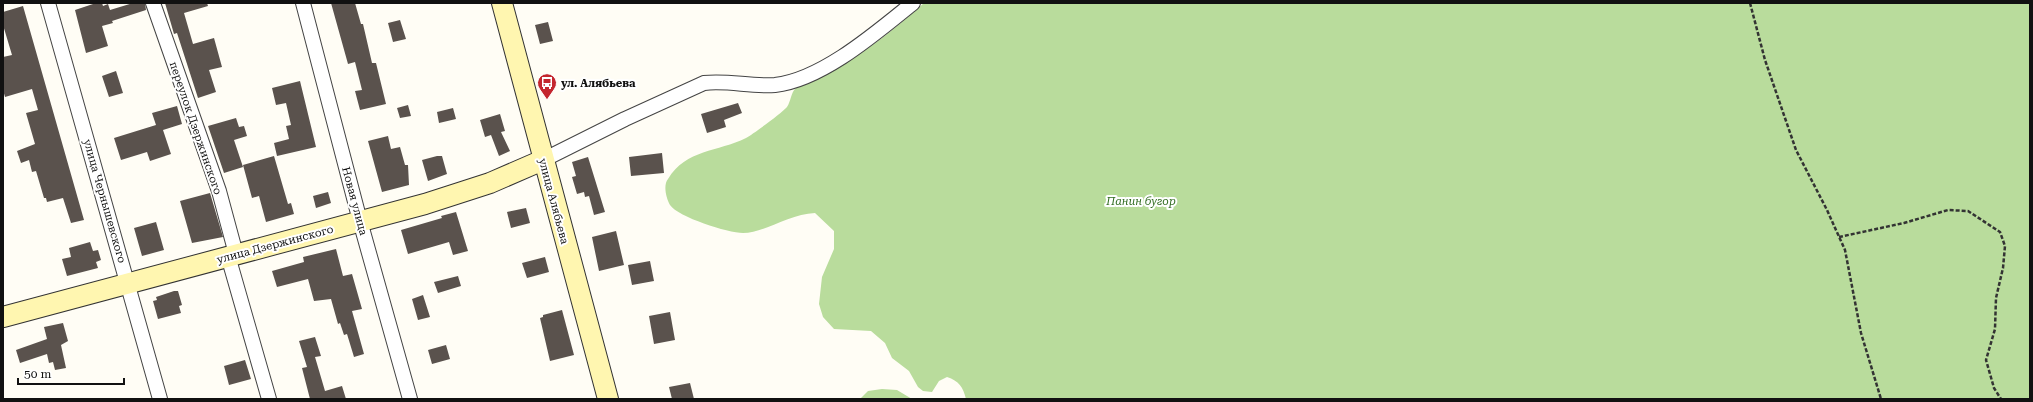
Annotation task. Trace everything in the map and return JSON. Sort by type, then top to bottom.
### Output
[{"type":"main road","name":"улица Алябьева","points":[[502,3],[608,399]]},
{"type":"main road","name":"улица Дзержинского","points":[[3,317],[425,204],[490,184],[543,160]]},
{"type":"street","name":"улица Чернышевского","points":[[48,3],[160,399]]},
{"type":"street","name":"переулок Дзержинского","points":[[153,3],[219,191],[232,255],[270,399]]},
{"type":"street","name":"Новая улица","points":[[303,3],[360,221],[410,399]]},
{"type":"street","points":[[543,160],[625,119],[704,83],[717,81],[756,85],[774,85],[797,79],[846,55],[913,3]]},
{"type":"path","points":[[1750,3],[1765,60],[1796,150],[1845,250],[1861,333],[1881,399]]},
{"type":"path","points":[[1839,237],[1904,223],[1948,210],[1968,212],[2000,232],[2005,246],[2003,268],[1996,298],[1995,328],[1986,360],[1994,388],[2001,399]]},
{"type":"green space","name":"Панин бугор","points":[[924,3],[2030,3],[2030,399],[966,399],[960,385],[955,380],[947,377],[939,381],[932,392],[923,391],[918,387],[909,371],[892,358],[885,343],[871,331],[834,329],[823,317],[819,304],[822,277],[834,249],[834,231],[815,213],[805,214],[751,232],[736,232],[704,224],[675,210],[670,205],[665,188],[666,182],[675,169],[684,162],[703,152],[735,143],[750,136],[787,107],[794,90],[799,85],[837,68],[860,54]]},
{"type":"green space","points":[[882,389],[897,390],[912,399],[860,399],[868,391]]},
{"type":"building","points":[[96,3],[102,3],[103,6],[108,4],[110,10],[133,3],[145,3],[146,10],[112,21],[113,23],[102,26],[108,46],[86,53],[75,10]]},
{"type":"building","points":[[165,3],[207,3],[208,6],[184,13],[193,44],[214,38],[222,67],[209,70],[216,92],[198,98],[177,33],[174,34]]},
{"type":"building","points":[[331,3],[355,3],[361,24],[363,24],[372,63],[376,63],[386,104],[360,110],[355,91],[362,90],[355,62],[348,64]]},
{"type":"building","points":[[23,6],[84,220],[71,223],[63,198],[47,202],[46,198],[44,198],[36,171],[32,172],[29,160],[21,163],[17,151],[35,144],[26,113],[38,110],[32,89],[5,97],[3,90],[3,57],[12,55],[3,25],[3,12]]},
{"type":"building","points":[[400,20],[406,39],[393,42],[388,23]]},
{"type":"building","points":[[548,22],[553,41],[540,44],[535,25]]},
{"type":"building","points":[[116,71],[123,93],[109,97],[102,76]]},
{"type":"building","points":[[300,81],[316,147],[277,156],[274,143],[289,139],[286,126],[291,125],[286,103],[276,105],[272,88]]},
{"type":"building","points":[[738,103],[742,113],[724,120],[726,127],[707,133],[701,114]]},
{"type":"building","points":[[408,105],[411,116],[400,118],[397,108]]},
{"type":"building","points":[[177,106],[182,124],[163,130],[171,154],[150,161],[147,152],[121,160],[114,138],[156,125],[152,113]]},
{"type":"building","points":[[453,108],[456,119],[439,123],[437,112]]},
{"type":"building","points":[[500,114],[505,131],[501,132],[510,151],[499,156],[491,135],[485,137],[480,120]]},
{"type":"building","points":[[236,118],[239,127],[244,126],[247,136],[234,140],[243,167],[224,173],[208,126]]},
{"type":"building","points":[[388,136],[391,149],[400,147],[405,165],[408,165],[409,185],[382,192],[368,141]]},
{"type":"building","points":[[662,153],[664,173],[631,176],[629,157]]},
{"type":"building","points":[[274,156],[288,204],[291,203],[294,214],[266,222],[259,196],[252,198],[243,165]]},
{"type":"building","points":[[442,156],[447,174],[428,181],[422,160]]},
{"type":"building","points":[[588,157],[605,212],[594,215],[589,196],[585,197],[584,192],[577,194],[572,177],[576,176],[572,162]]},
{"type":"building","points":[[328,192],[331,203],[316,208],[313,196]]},
{"type":"building","points":[[210,193],[223,237],[192,243],[180,201]]},
{"type":"building","points":[[526,208],[530,223],[511,228],[507,212]]},
{"type":"building","points":[[456,212],[468,251],[453,255],[449,242],[408,254],[401,230],[442,218],[441,216]]},
{"type":"building","points":[[156,222],[164,250],[142,256],[134,228]]},
{"type":"building","points":[[616,231],[624,265],[599,271],[592,237]]},
{"type":"building","points":[[90,242],[93,251],[98,250],[101,260],[96,262],[98,268],[67,276],[62,259],[71,257],[69,248]]},
{"type":"building","points":[[336,249],[343,276],[352,274],[362,309],[352,311],[364,354],[354,357],[347,334],[344,335],[340,323],[338,324],[331,299],[314,301],[308,279],[277,287],[272,271],[304,262],[303,257]]},
{"type":"building","points":[[545,257],[549,272],[527,278],[522,263]]},
{"type":"building","points":[[650,261],[654,281],[632,285],[628,265]]},
{"type":"building","points":[[458,276],[461,286],[438,293],[434,282]]},
{"type":"building","points":[[178,291],[182,305],[179,306],[181,313],[158,319],[153,301],[157,300],[156,297]]},
{"type":"building","points":[[423,295],[430,317],[418,320],[412,299]]},
{"type":"building","points":[[562,310],[574,355],[550,361],[540,318],[543,317],[543,315]]},
{"type":"building","points":[[670,312],[675,340],[654,344],[649,316]]},
{"type":"building","points":[[63,323],[68,341],[61,345],[66,368],[55,370],[53,362],[49,363],[47,354],[20,363],[16,350],[47,339],[44,327]]},
{"type":"building","points":[[315,337],[321,356],[315,357],[325,391],[342,386],[346,399],[310,399],[302,368],[307,367],[299,341]]},
{"type":"building","points":[[446,345],[450,359],[432,364],[428,350]]},
{"type":"building","points":[[245,360],[251,379],[229,385],[224,366]]},
{"type":"building","points":[[690,383],[694,399],[672,399],[669,387]]},
{"type":"place","name":"ул. Алябьева","points":[[547,100]]}]
